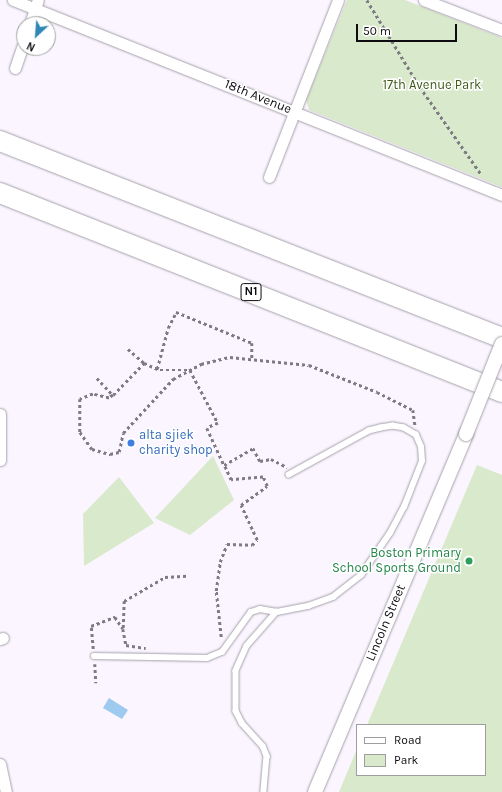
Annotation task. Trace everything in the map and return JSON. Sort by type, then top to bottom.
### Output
[{"type":"highway","points":[[0,141],[502,338]]},
{"type":"highway","name":"N1","points":[[0,193],[502,392]]},
{"type":"street","name":"18th Avenue","points":[[13,0],[37,4],[294,112],[498,194]]},
{"type":"street","points":[[269,177],[338,0]]},
{"type":"street","points":[[424,0],[502,30]]},
{"type":"street","points":[[33,16],[37,4]]},
{"type":"street","points":[[15,68],[19,56]]},
{"type":"street","name":"Lincoln Street","points":[[314,792],[466,434],[502,344]]},
{"type":"street","points":[[0,414],[0,460]]},
{"type":"street","points":[[0,764],[6,792]]},
{"type":"lane","points":[[94,656],[207,658],[222,652],[251,612],[260,609],[277,612],[308,606],[333,597],[361,575],[390,533],[406,500],[422,461],[421,447],[416,435],[392,426],[369,431],[289,475]]},
{"type":"lane","points":[[264,792],[267,756],[263,746],[242,723],[236,711],[236,671],[246,646],[277,612]]},
{"type":"path","points":[[367,0],[420,87],[498,194]]},
{"type":"path","points":[[158,369],[168,328],[176,312],[252,343],[252,358]]},
{"type":"path","points":[[128,349],[144,363],[158,369],[190,370]]},
{"type":"path","points":[[144,363],[114,395],[109,398],[93,394],[80,399],[80,432],[92,449],[110,454],[119,452],[123,433],[173,379],[201,364],[230,356],[309,365],[377,392],[413,410],[416,435]]},
{"type":"path","points":[[190,370],[218,423],[207,428],[231,480],[263,477],[267,486],[241,506],[257,540],[252,545],[227,544],[220,562],[216,591],[222,652]]},
{"type":"path","points":[[97,378],[114,395]]},
{"type":"path","points":[[224,465],[252,448],[260,461],[271,459],[281,463]]},
{"type":"path","points":[[156,658],[145,646],[126,645],[123,629],[124,601],[165,577],[187,576]]},
{"type":"path","points":[[92,646],[91,626],[116,617],[123,629]]},
{"type":"green space","name":"17th Avenue Park","points":[[347,0],[405,0],[502,38],[502,187],[309,110],[306,100]]},
{"type":"green space","points":[[213,456],[234,500],[190,535],[155,518]]},
{"type":"green space","name":"Boston Primary School Sports Ground","points":[[477,465],[502,475],[502,792],[339,792],[356,751],[356,776],[486,776],[486,724],[367,724]]},
{"type":"green space","points":[[119,477],[154,523],[84,566],[83,514]]},
{"type":"water","points":[[109,698],[128,710],[122,719],[103,708]]},
{"type":"place","name":"alta sjiek charity shop","points":[[131,443]]},
{"type":"place","name":"Boston Primary School Sports Ground","points":[[469,561]]}]
